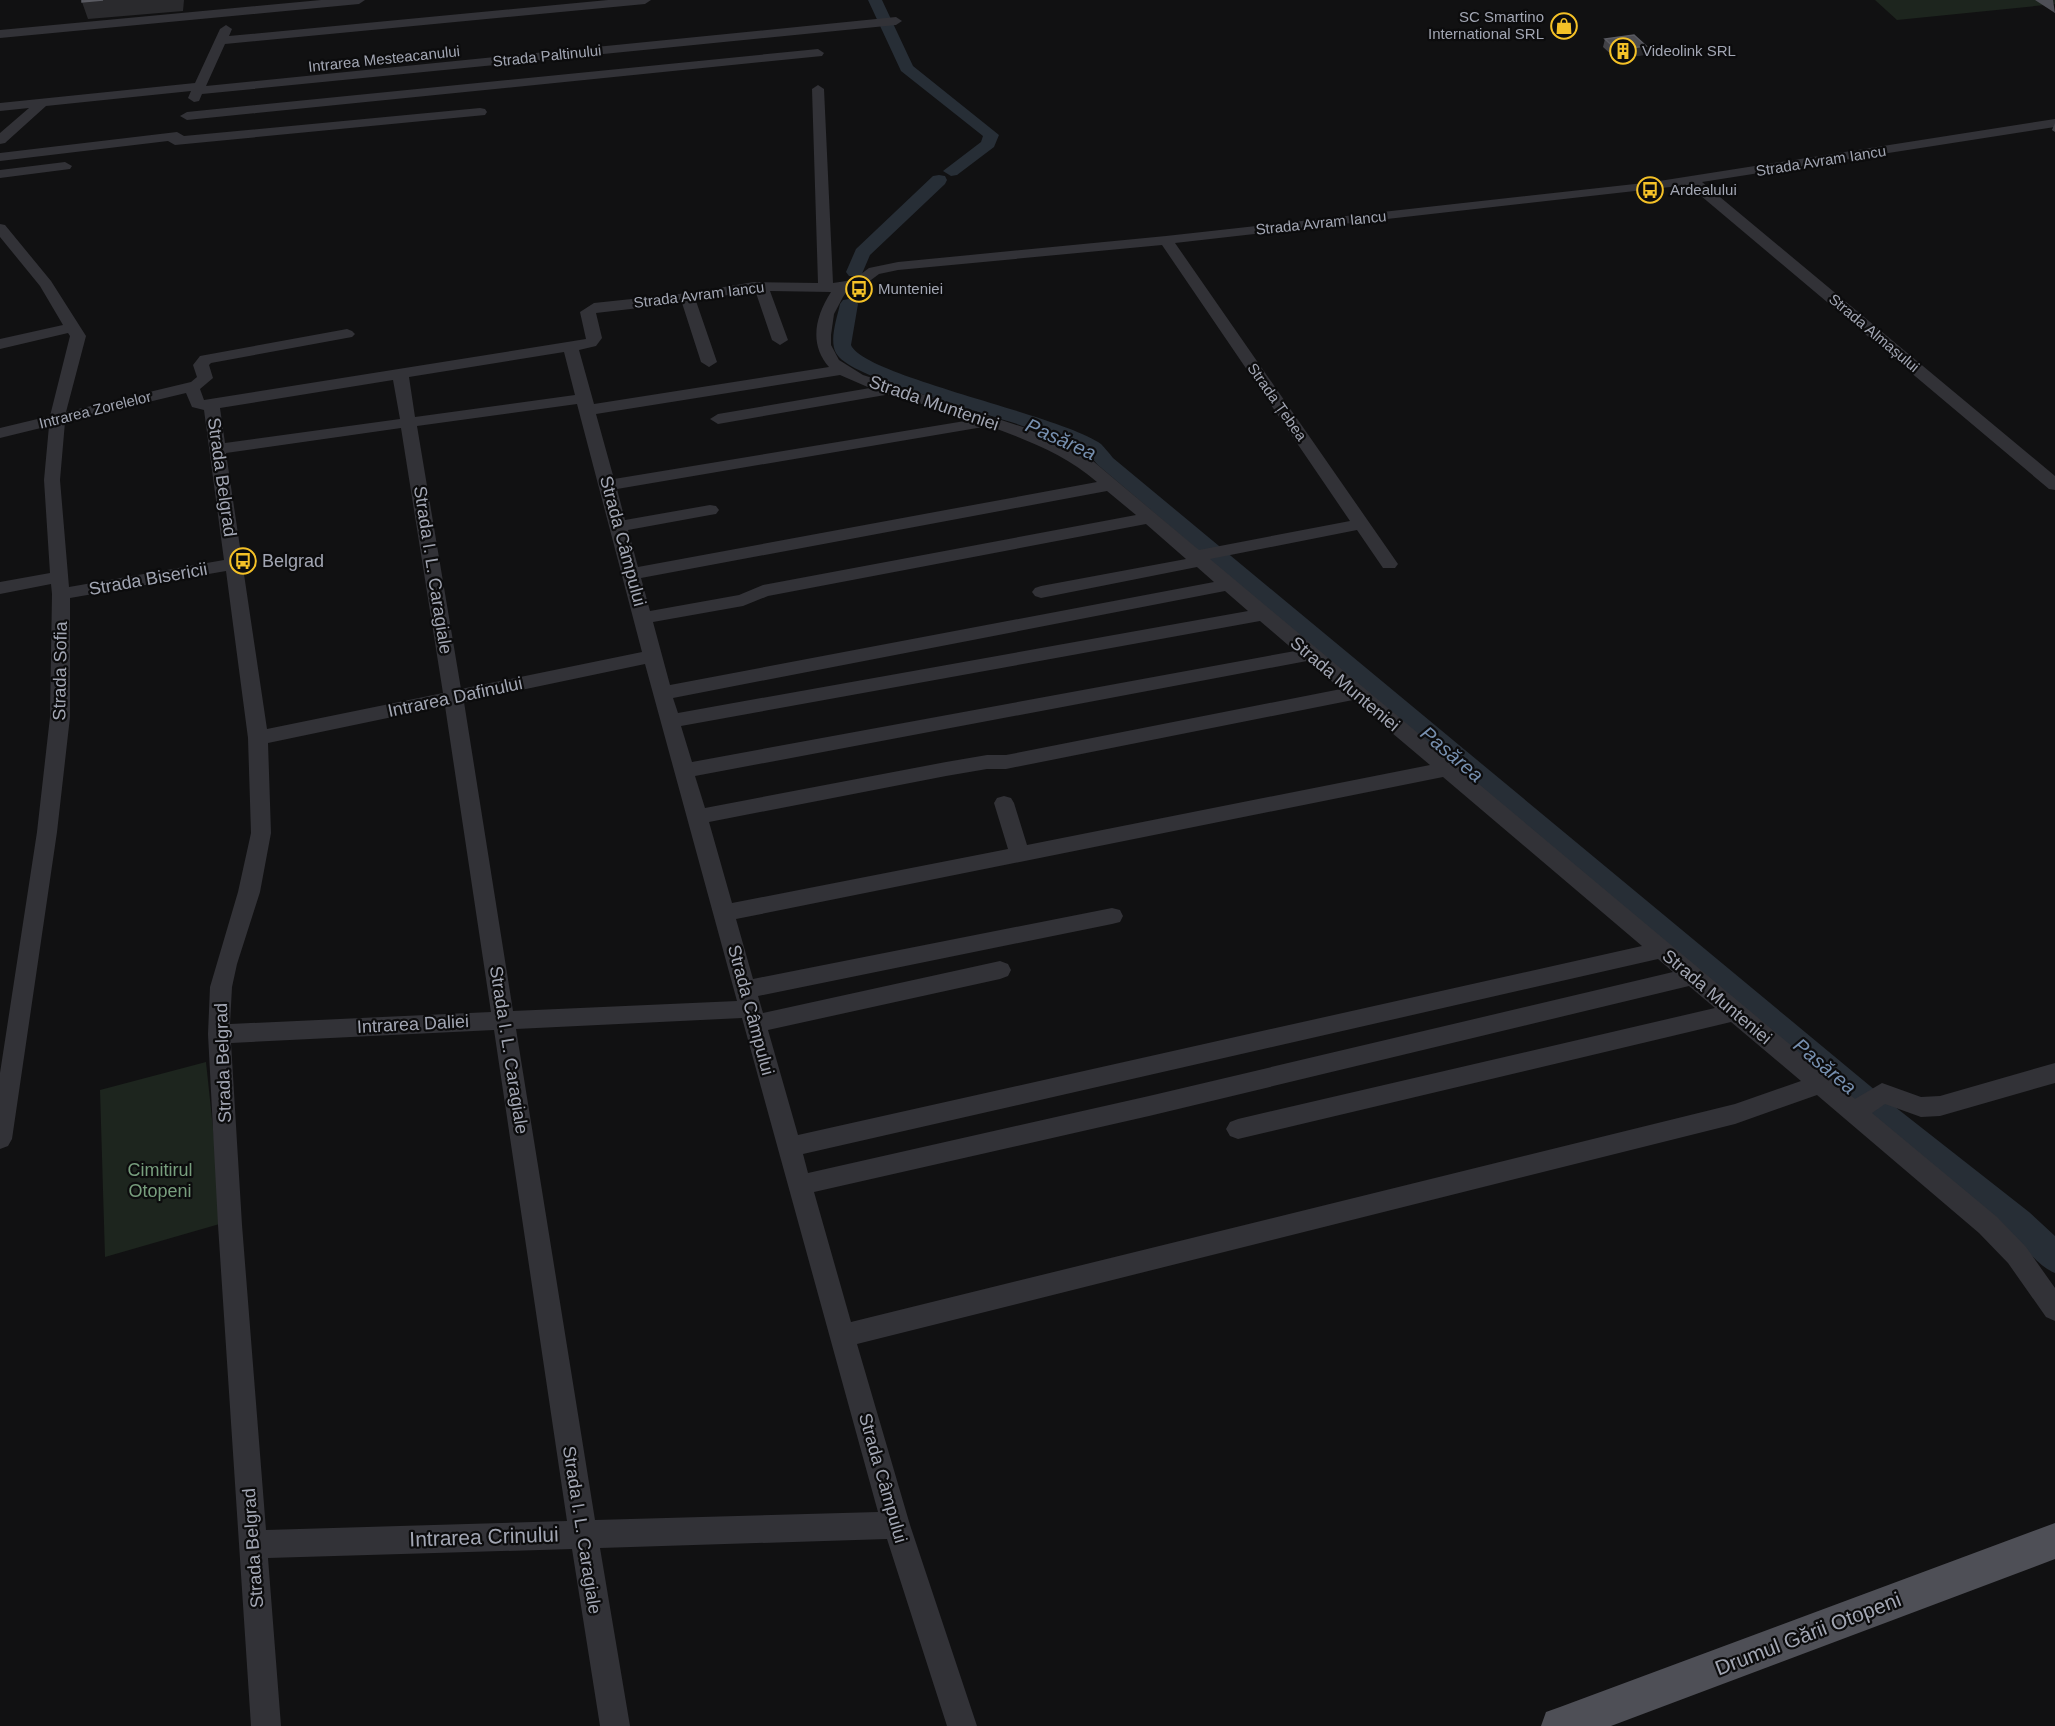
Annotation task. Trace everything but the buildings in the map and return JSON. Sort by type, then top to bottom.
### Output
[{"type":"main road","points":[[2043,0],[2055,8]]},
{"type":"main road","name":"Drumul Gării Otopeni","points":[[1560,1726],[2055,1541]]},
{"type":"street","points":[[0,34],[359,0]]},
{"type":"street","points":[[220,41],[645,0]]},
{"type":"street","points":[[174,143],[204,82],[234,12]]},
{"type":"street","name":"Intrarea Mesteacanului","points":[[368,61],[742,24],[894,15]]},
{"type":"street","name":"Strada Paltinului","points":[[0,107],[204,82],[894,15]]},
{"type":"street","points":[[187,117],[818,52]]},
{"type":"street","points":[[818,89],[834,287],[823,342],[828,357],[843,370]]},
{"type":"street","points":[[0,140],[43,102]]},
{"type":"street","points":[[0,158],[480,112]]},
{"type":"street","name":"Strada Avram Iancu","points":[[570,346],[594,341],[588,312],[590,309],[688,298],[761,286],[834,287],[858,283],[874,271],[890,267],[1167,240],[1692,181],[2055,123]]},
{"type":"street","points":[[0,174],[65,166]]},
{"type":"street","name":"Strada Almașului","points":[[1692,181],[2055,485]]},
{"type":"street","points":[[0,228],[46,285],[74,327],[0,344]]},
{"type":"street","name":"Strada Țebea","points":[[1167,240],[1389,564]]},
{"type":"street","points":[[761,286],[780,340]]},
{"type":"street","points":[[688,298],[708,362]]},
{"type":"street","name":"Strada Sofia","points":[[0,1138],[5,1085],[46,832],[60,717],[60,586],[52,491],[57,419],[77,344],[78,336],[74,327]]},
{"type":"street","points":[[189,387],[204,381],[205,372],[201,365],[206,359],[347,334]]},
{"type":"street","points":[[211,404],[570,346]]},
{"type":"street","name":"Strada Câmpului","points":[[570,346],[670,721],[842,1336],[896,1525],[962,1726]]},
{"type":"street","points":[[218,448],[409,422],[586,404],[843,370]]},
{"type":"street","name":"Strada Munteniei","points":[[843,370],[1057,447],[1081,460],[1149,518],[1204,556],[1227,585],[1819,1084],[1857,1111],[1988,1225],[2017,1255],[2055,1309]]},
{"type":"street","name":"Strada I. L. Caragiale","points":[[400,373],[505,1019],[583,1534],[615,1726]]},
{"type":"street","name":"Intrarea Zorelelor","points":[[0,433],[189,387]]},
{"type":"street","name":"Strada Belgrad","points":[[189,387],[194,391],[198,404],[211,404],[258,738],[261,833],[249,892],[223,976],[219,1034],[266,1726]]},
{"type":"street","points":[[718,419],[891,388]]},
{"type":"street","points":[[608,485],[989,422]]},
{"type":"street","points":[[632,574],[1110,485]]},
{"type":"street","points":[[619,526],[710,510]]},
{"type":"street","points":[[644,618],[743,600],[763,591],[1149,518]]},
{"type":"street","points":[[1041,592],[1184,566],[1204,556],[1361,524]]},
{"type":"street","name":"Strada Bisericii","points":[[0,588],[60,586],[234,564]]},
{"type":"street","points":[[663,693],[1227,585]]},
{"type":"street","points":[[670,721],[1263,614]]},
{"type":"street","points":[[684,771],[1310,654]]},
{"type":"street","name":"Intrarea Dafinului","points":[[258,738],[653,656]]},
{"type":"street","points":[[697,817],[946,769],[987,762],[1006,762],[1356,693]]},
{"type":"street","points":[[724,914],[1446,769]]},
{"type":"street","points":[[1004,803],[1020,854]]},
{"type":"street","points":[[751,1008],[1112,916]]},
{"type":"street","points":[[789,1147],[1660,950]]},
{"type":"street","points":[[751,1008],[1000,970]]},
{"type":"street","points":[[800,1185],[1149,1106],[1692,976]]},
{"type":"street","name":"Intrarea Daliei","points":[[219,1034],[751,1008]]},
{"type":"street","points":[[1238,1130],[1734,1012]]},
{"type":"street","points":[[1312,1120],[1492,1080],[1500,1076],[1502,1067]]},
{"type":"street","points":[[1857,1111],[1882,1093],[1921,1107],[1940,1106],[2055,1073]]},
{"type":"street","points":[[842,1336],[1735,1114],[1819,1084]]},
{"type":"street","name":"Intrarea Crinului","points":[[253,1544],[896,1525]]},
{"type":"green space","points":[[1875,0],[2055,0],[2055,4],[1897,20]]},
{"type":"green space","name":"Cimitirul Otopeni","points":[[206,1062],[223,1223],[105,1257],[100,1090]]},
{"type":"waterway","name":"Pasărea","points":[[875,0],[906,68],[991,135],[988,144],[951,171]]},
{"type":"waterway","name":"Pasărea","points":[[855,272],[862,253],[939,180]]},
{"type":"waterway","name":"Pasărea","points":[[849,304],[842,345],[845,353],[861,364],[883,374],[987,407],[1077,440],[1094,449],[1106,462],[1889,1119],[2018,1221],[2043,1244],[2055,1259]]},
{"type":"place","name":"SC Smartino International SRL","points":[[1564,26]]},
{"type":"place","name":"Videolink SRL","points":[[1623,51]]},
{"type":"place","name":"Ardealului","points":[[1650,190]]},
{"type":"place","name":"Munteniei","points":[[859,289]]},
{"type":"place","name":"Belgrad","points":[[243,561]]}]
